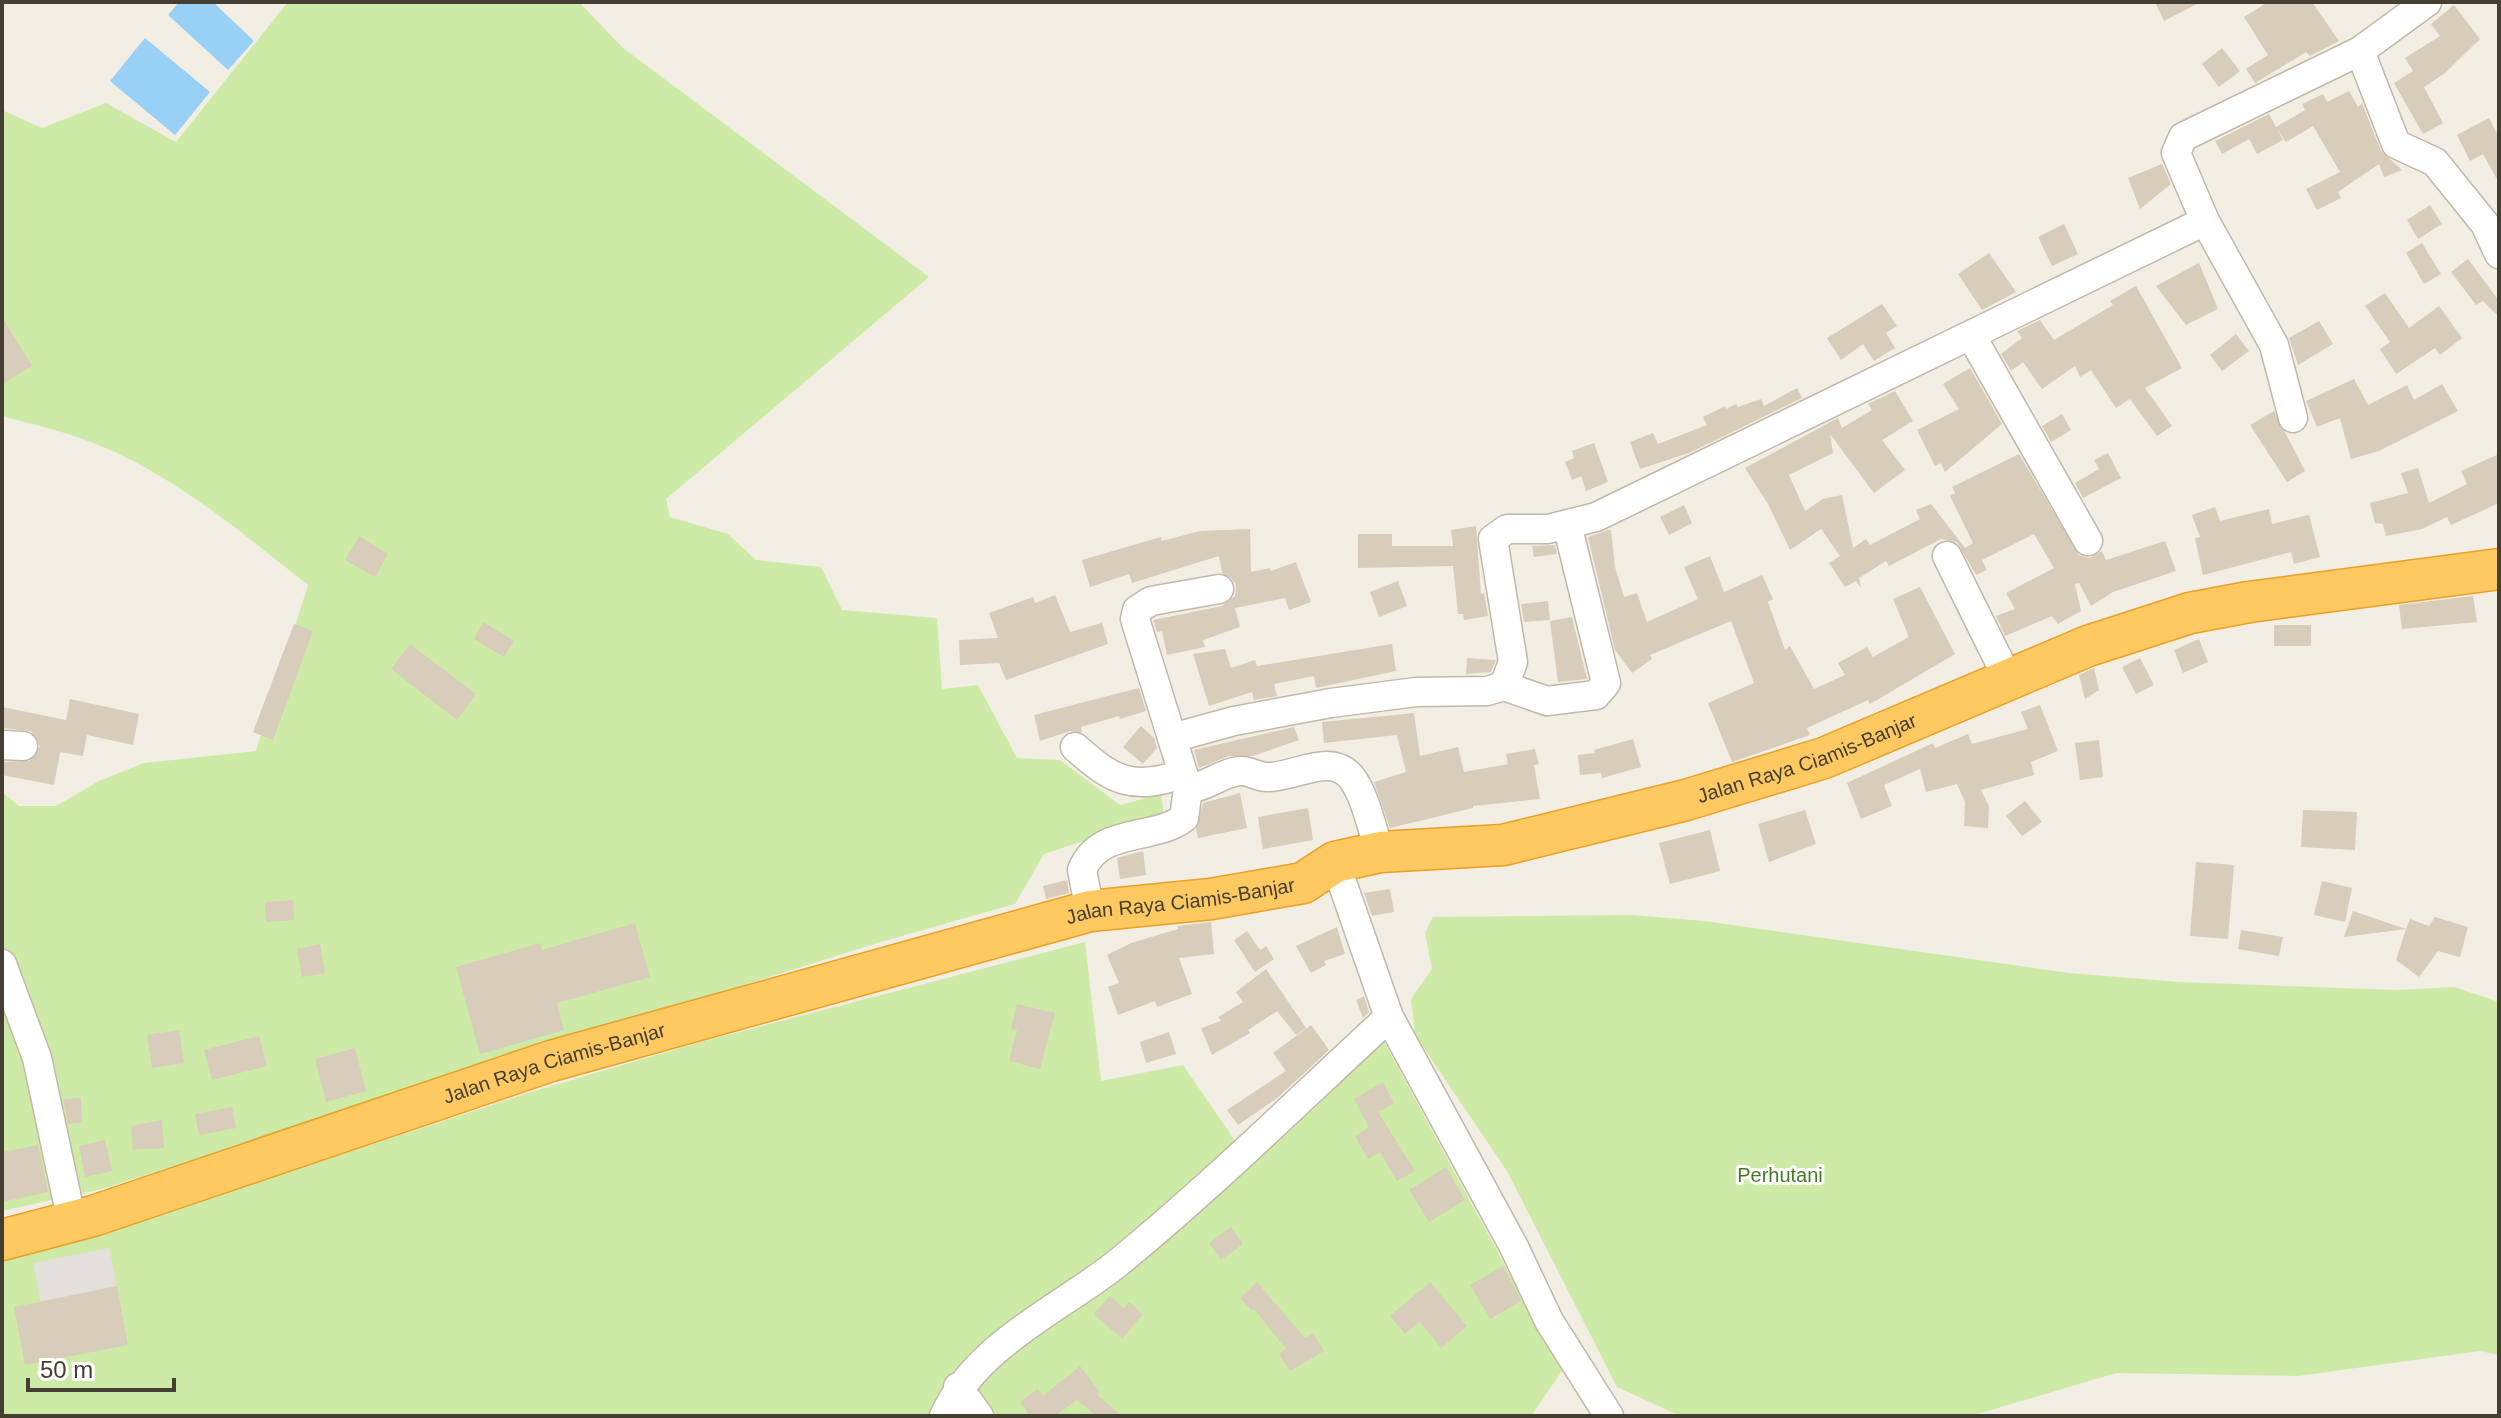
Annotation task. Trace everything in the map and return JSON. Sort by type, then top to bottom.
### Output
[{"type":"highway","name":"Jalan Raya Ciamis-Banjar","points":[[2,1240],[72,1222],[551,1061],[1090,911],[1211,899],[1303,883],[1335,862],[1380,852],[1503,845],[1686,800],[1824,758],[2008,679],[2140,628],[2190,613],[2249,602],[2499,569]]},
{"type":"street","points":[[2293,418],[2274,345],[2205,221],[2176,153],[2183,137],[2360,51],[2427,2]]},
{"type":"street","points":[[2360,51],[2396,144],[2435,162],[2485,224],[2499,254]]},
{"type":"street","points":[[1504,686],[1513,662],[1493,539],[1507,529],[1548,529],[1596,517],[1972,337],[2205,221]]},
{"type":"street","points":[[1972,337],[2088,541]]},
{"type":"street","points":[[1172,738],[1234,721],[1331,703],[1416,692],[1487,691],[1504,686],[1547,701],[1596,695],[1606,683],[1567,524]]},
{"type":"street","points":[[1947,556],[2008,679]]},
{"type":"street","points":[[1090,911],[1082,870],[1089,857],[1122,836],[1180,821],[1189,803],[1135,619],[1137,610],[1151,601],[1219,589]]},
{"type":"street","points":[[1075,747],[1101,770],[1122,781],[1145,784],[1185,781],[1206,786],[1230,773],[1245,770],[1270,777],[1328,765],[1340,768],[1354,779],[1380,852]]},
{"type":"street","points":[[1335,862],[1389,1017],[1514,1247],[1549,1321],[1609,1416]]},
{"type":"street","points":[[2,964],[37,1058],[72,1222]]},
{"type":"street","points":[[944,1416],[958,1387],[996,1349],[1118,1262],[1231,1164],[1389,1017]]},
{"type":"street","points":[[958,1387],[979,1416]]},
{"type":"green space","points":[[288,2],[579,2],[623,48],[929,277],[666,499],[670,517],[728,534],[756,560],[821,567],[842,610],[937,618],[942,689],[978,685],[1017,758],[1060,760],[1120,805],[1161,794],[1164,815],[1044,854],[1015,904],[877,943],[102,1189],[2,1211],[2,792],[19,806],[56,806],[99,781],[144,763],[256,751],[308,585],[200,502],[142,466],[80,438],[2,416],[2,110],[42,128],[106,103],[176,142]]},
{"type":"green space","name":"Perhutani","points":[[1632,915],[1704,921],[2069,973],[2179,982],[2396,990],[2454,987],[2499,1002],[2499,1355],[2480,1351],[2298,1376],[2116,1373],[1971,1416],[1680,1416],[1617,1387],[1507,1171],[1415,1035],[1411,999],[1432,969],[1425,933],[1433,917]]},
{"type":"green space","points":[[1085,942],[1101,1081],[1183,1065],[1249,1161],[1383,1040],[1562,1371],[1531,1416],[2,1416],[2,1256],[141,1221],[534,1091],[708,1040]]},
{"type":"shaded area","points":[[109,1248],[117,1286],[41,1302],[33,1263]]},
{"type":"water","points":[[179,2],[213,2],[254,41],[228,70],[168,15]]},
{"type":"water","points":[[145,38],[210,92],[175,135],[110,81]]},
{"type":"building","points":[[2155,2],[2201,2],[2164,21]]},
{"type":"building","points":[[2268,2],[2312,2],[2339,41],[2310,56],[2306,52],[2255,83],[2246,69],[2268,55],[2244,17]]},
{"type":"building","points":[[2454,5],[2480,39],[2445,73],[2424,87],[2443,123],[2423,134],[2394,83],[2413,71],[2405,58],[2440,36],[2431,24]]},
{"type":"building","points":[[2222,48],[2240,71],[2219,87],[2202,64]]},
{"type":"building","points":[[2349,91],[2358,107],[2362,103],[2381,151],[2402,170],[2384,177],[2379,164],[2338,192],[2341,198],[2317,210],[2306,189],[2340,172],[2313,126],[2286,142],[2277,129],[2283,140],[2257,154],[2249,139],[2222,154],[2215,141],[2269,114],[2276,127],[2305,110],[2302,104],[2323,94],[2327,102]]},
{"type":"building","points":[[2489,118],[2499,137],[2499,183],[2483,154],[2470,161],[2457,135]]},
{"type":"building","points":[[2162,164],[2171,184],[2140,209],[2128,178]]},
{"type":"building","points":[[2430,205],[2442,224],[2418,239],[2407,220]]},
{"type":"building","points":[[2064,224],[2078,254],[2052,266],[2038,237]]},
{"type":"building","points":[[2422,243],[2441,274],[2424,284],[2406,253]]},
{"type":"building","points":[[1989,253],[2016,292],[1982,310],[1958,274]]},
{"type":"building","points":[[2468,259],[2499,301],[2499,317],[2483,301],[2476,305],[2451,272]]},
{"type":"building","points":[[2199,263],[2218,309],[2186,325],[2156,286]]},
{"type":"building","points":[[2136,286],[2182,368],[2145,388],[2172,426],[2157,436],[2130,399],[2116,408],[2091,370],[2080,377],[2075,366],[2042,389],[2023,362],[2011,371],[2001,354],[2022,338],[2017,331],[2040,320],[2054,340],[2113,305],[2110,301]]},
{"type":"building","points":[[2385,293],[2409,328],[2439,306],[2462,338],[2440,355],[2435,348],[2396,374],[2380,349],[2390,342],[2365,306]]},
{"type":"building","points":[[1882,304],[1897,326],[1886,333],[1895,348],[1874,361],[1863,344],[1841,360],[1827,338]]},
{"type":"building","points":[[2,317],[32,366],[2,384]]},
{"type":"building","points":[[2319,321],[2333,344],[2298,365],[2289,338]]},
{"type":"building","points":[[2236,334],[2249,351],[2222,371],[2210,355]]},
{"type":"building","points":[[1970,368],[2002,424],[1945,472],[1941,463],[1935,466],[1917,430],[1959,409],[1943,384]]},
{"type":"building","points":[[2354,379],[2368,405],[2407,385],[2414,400],[2442,384],[2458,411],[2379,451],[2351,459],[2340,418],[2317,427],[2306,401]]},
{"type":"building","points":[[1797,388],[1802,398],[1689,453],[1640,469],[1630,442],[1653,433],[1658,444],[1707,425],[1703,417],[1725,406],[1726,409],[1736,404],[1738,407],[1761,399],[1764,406]]},
{"type":"building","points":[[1895,391],[1913,421],[1882,440],[1905,470],[1874,493],[1830,434],[1833,453],[1789,475],[1805,511],[1823,499],[1842,495],[1853,548],[1866,539],[1870,545],[1920,519],[1916,510],[1931,504],[1965,548],[1973,543],[1950,496],[1955,493],[1952,487],[2019,454],[2079,555],[2089,558],[2102,551],[2106,560],[2165,541],[2176,571],[2113,592],[2091,606],[2079,583],[2075,584],[2081,611],[2058,624],[2052,616],[2005,636],[1996,616],[2015,609],[2006,593],[2054,568],[2034,534],[1982,560],[1987,570],[1976,575],[1957,542],[1941,539],[1889,566],[1886,561],[1859,578],[1861,588],[1856,581],[1845,587],[1829,563],[1840,556],[1821,529],[1790,550],[1768,504],[1745,468],[1838,418],[1842,428],[1872,410],[1868,404]]},
{"type":"building","points":[[2274,411],[2305,471],[2287,482],[2250,425]]},
{"type":"building","points":[[2062,414],[2071,430],[2051,442],[2042,426]]},
{"type":"building","points":[[1594,443],[1608,482],[1586,491],[1581,476],[1572,480],[1565,462],[1574,458],[1572,451]]},
{"type":"building","points":[[2108,453],[2121,478],[2083,498],[2075,483],[2099,469],[2094,460]]},
{"type":"building","points":[[2499,454],[2499,503],[2451,525],[2447,517],[2422,529],[2386,536],[2383,524],[2375,523],[2370,503],[2408,493],[2401,473],[2418,468],[2429,503],[2467,484],[2461,471]]},
{"type":"building","points":[[1684,505],[1692,523],[1669,535],[1660,517]]},
{"type":"building","points":[[2215,507],[2220,521],[2269,509],[2272,524],[2309,515],[2320,557],[2294,564],[2291,552],[2203,575],[2195,538],[2200,537],[2192,515]]},
{"type":"building","points":[[1476,526],[1481,594],[1484,593],[1488,616],[1464,620],[1463,614],[1458,614],[1453,566],[1358,568],[1358,534],[1392,534],[1392,546],[1453,546],[1451,530]]},
{"type":"building","points":[[1250,529],[1251,572],[1270,568],[1271,571],[1296,562],[1311,602],[1289,610],[1285,598],[1235,608],[1240,627],[1203,640],[1205,647],[1167,655],[1162,631],[1157,632],[1153,620],[1222,606],[1235,596],[1236,585],[1222,573],[1219,556],[1132,583],[1129,574],[1090,587],[1082,560],[1161,537],[1162,541],[1200,531]]},
{"type":"building","points":[[1611,530],[1615,567],[1624,597],[1637,593],[1647,622],[1698,599],[1684,567],[1710,556],[1724,592],[1762,575],[1773,599],[1768,602],[1785,650],[1790,646],[1814,689],[1845,675],[1838,663],[1867,647],[1873,657],[1909,637],[1893,599],[1920,587],[1955,654],[1870,704],[1868,700],[1807,728],[1810,735],[1732,762],[1708,703],[1754,683],[1731,621],[1650,655],[1652,659],[1632,673],[1615,650],[1588,537]]},
{"type":"building","points":[[359,536],[388,554],[375,577],[345,560]]},
{"type":"building","points":[[1555,545],[1557,554],[1534,557],[1532,546]]},
{"type":"building","points":[[1398,581],[1407,606],[1379,617],[1370,592]]},
{"type":"building","points":[[1055,595],[1070,632],[1102,623],[1108,644],[1006,680],[999,663],[960,665],[959,640],[998,638],[989,613],[1033,597],[1035,603]]},
{"type":"building","points":[[2473,596],[2477,622],[2402,629],[2399,605]]},
{"type":"building","points":[[1548,601],[1550,620],[1524,622],[1521,604]]},
{"type":"building","points":[[1572,617],[1587,679],[1558,682],[1550,621]]},
{"type":"building","points":[[483,622],[514,641],[504,657],[474,639]]},
{"type":"building","points":[[294,624],[313,631],[273,740],[253,732]]},
{"type":"building","points":[[2274,625],[2311,625],[2311,646],[2274,646]]},
{"type":"building","points":[[2199,639],[2208,662],[2183,673],[2174,650]]},
{"type":"building","points":[[410,644],[476,694],[457,720],[391,669]]},
{"type":"building","points":[[1392,644],[1396,671],[1316,688],[1314,676],[1274,684],[1277,696],[1254,700],[1252,692],[1209,706],[1193,654],[1225,649],[1231,668],[1255,660],[1257,666]]},
{"type":"building","points":[[1467,658],[1496,660],[1491,672],[1466,674]]},
{"type":"building","points":[[2140,658],[2154,685],[2136,694],[2122,667]]},
{"type":"building","points":[[2094,668],[2099,690],[2085,699],[2079,675]]},
{"type":"building","points":[[1139,688],[1146,711],[1081,727],[1082,732],[1070,731],[1040,741],[1034,715]]},
{"type":"building","points":[[70,699],[139,714],[133,745],[87,735],[83,756],[60,752],[54,785],[2,775],[2,762],[30,761],[40,746],[31,731],[2,728],[2,707],[66,720]]},
{"type":"building","points":[[2040,705],[2058,751],[2031,762],[2034,775],[1981,790],[1989,806],[1988,828],[1964,826],[1965,802],[1957,784],[1926,792],[1920,769],[1884,785],[1892,806],[1861,819],[1847,783],[1933,743],[1935,748],[1968,734],[1972,744],[2028,729],[2021,712]]},
{"type":"building","points":[[1414,713],[1420,756],[1458,747],[1464,772],[1508,764],[1506,754],[1535,749],[1539,764],[1534,765],[1540,799],[1473,806],[1390,828],[1374,782],[1406,772],[1397,735],[1324,743],[1322,722]]},
{"type":"building","points":[[1141,726],[1154,738],[1157,748],[1143,764],[1123,747]]},
{"type":"building","points":[[1294,727],[1299,740],[1253,756],[1229,756],[1199,768],[1194,750]]},
{"type":"building","points":[[1633,739],[1641,767],[1602,778],[1601,773],[1580,775],[1578,755],[1595,753],[1594,750]]},
{"type":"building","points":[[2099,740],[2103,777],[2080,780],[2075,743]]},
{"type":"building","points":[[1240,793],[1247,828],[1198,838],[1196,829],[1203,803]]},
{"type":"building","points":[[2025,801],[2042,822],[2022,836],[2006,816]]},
{"type":"building","points":[[1308,808],[1313,840],[1263,849],[1258,817]]},
{"type":"building","points":[[1805,810],[1816,844],[1769,862],[1758,824]]},
{"type":"building","points":[[2303,810],[2357,812],[2355,850],[2301,847]]},
{"type":"building","points":[[1710,830],[1720,871],[1670,884],[1659,843]]},
{"type":"building","points":[[1143,851],[1146,875],[1120,879],[1117,858]]},
{"type":"building","points":[[2196,862],[2234,865],[2228,939],[2190,936]]},
{"type":"building","points":[[1067,880],[1069,893],[1046,899],[1043,886]]},
{"type":"building","points":[[2322,881],[2352,888],[2345,922],[2314,915]]},
{"type":"building","points":[[1390,889],[1394,912],[1372,916],[1364,893]]},
{"type":"building","points":[[293,900],[294,920],[266,922],[265,902]]},
{"type":"building","points":[[2353,911],[2406,929],[2344,937]]},
{"type":"building","points":[[2435,917],[2468,927],[2460,957],[2438,951],[2419,977],[2396,960],[2410,919],[2429,926]]},
{"type":"building","points":[[1211,922],[1214,954],[1179,958],[1192,994],[1157,1007],[1155,1001],[1118,1015],[1108,987],[1119,983],[1107,955],[1131,943],[1178,929],[1178,926]]},
{"type":"building","points":[[635,923],[650,977],[557,1003],[564,1030],[480,1054],[456,967],[540,943],[542,950]]},
{"type":"building","points":[[1337,927],[1345,954],[1324,961],[1326,965],[1311,973],[1296,946]]},
{"type":"building","points":[[2241,930],[2283,937],[2279,956],[2238,949]]},
{"type":"building","points":[[1247,931],[1260,950],[1266,946],[1274,959],[1255,972],[1234,940]]},
{"type":"building","points":[[320,944],[325,973],[302,977],[297,949]]},
{"type":"building","points":[[1266,969],[1306,1028],[1296,1035],[1277,1011],[1248,1030],[1250,1033],[1212,1055],[1201,1028],[1221,1021],[1218,1017],[1243,1002],[1236,992]]},
{"type":"building","points":[[1364,996],[1369,1012],[1363,1018],[1356,1000]]},
{"type":"building","points":[[1017,1004],[1055,1013],[1040,1069],[1009,1061],[1017,1030],[1011,1029]]},
{"type":"building","points":[[1311,1025],[1329,1050],[1276,1099],[1238,1125],[1227,1110],[1286,1071],[1273,1053]]},
{"type":"building","points":[[179,1030],[184,1063],[152,1068],[147,1035]]},
{"type":"building","points":[[1169,1032],[1176,1054],[1146,1063],[1140,1042]]},
{"type":"building","points":[[259,1036],[267,1066],[212,1080],[204,1050]]},
{"type":"building","points":[[355,1048],[366,1091],[326,1102],[315,1059]]},
{"type":"building","points":[[1383,1082],[1394,1103],[1378,1112],[1415,1171],[1397,1181],[1380,1152],[1368,1159],[1355,1136],[1369,1127],[1354,1099]]},
{"type":"building","points":[[81,1098],[82,1123],[68,1124],[63,1099]]},
{"type":"building","points":[[232,1107],[236,1128],[199,1135],[195,1114]]},
{"type":"building","points":[[162,1120],[164,1148],[133,1150],[131,1126]]},
{"type":"building","points":[[105,1140],[112,1171],[85,1177],[79,1146]]},
{"type":"building","points":[[38,1145],[48,1192],[2,1202],[2,1152]]},
{"type":"building","points":[[1446,1167],[1465,1200],[1429,1222],[1409,1190]]},
{"type":"building","points":[[1231,1227],[1243,1244],[1221,1260],[1209,1243]]},
{"type":"building","points":[[1503,1266],[1521,1301],[1490,1319],[1470,1285]]},
{"type":"building","points":[[1257,1282],[1305,1338],[1313,1333],[1324,1351],[1290,1371],[1279,1354],[1286,1349],[1254,1309],[1252,1311],[1240,1298]]},
{"type":"building","points":[[1430,1282],[1467,1326],[1441,1348],[1420,1322],[1405,1334],[1390,1316]]},
{"type":"building","points":[[117,1286],[128,1345],[25,1365],[14,1307]]},
{"type":"building","points":[[1110,1296],[1124,1308],[1129,1302],[1143,1314],[1122,1339],[1094,1314]]},
{"type":"building","points":[[1080,1366],[1100,1392],[1097,1394],[1121,1416],[1096,1416],[1077,1400],[1055,1416],[1030,1416],[1020,1402],[1038,1389],[1043,1396]]}]
